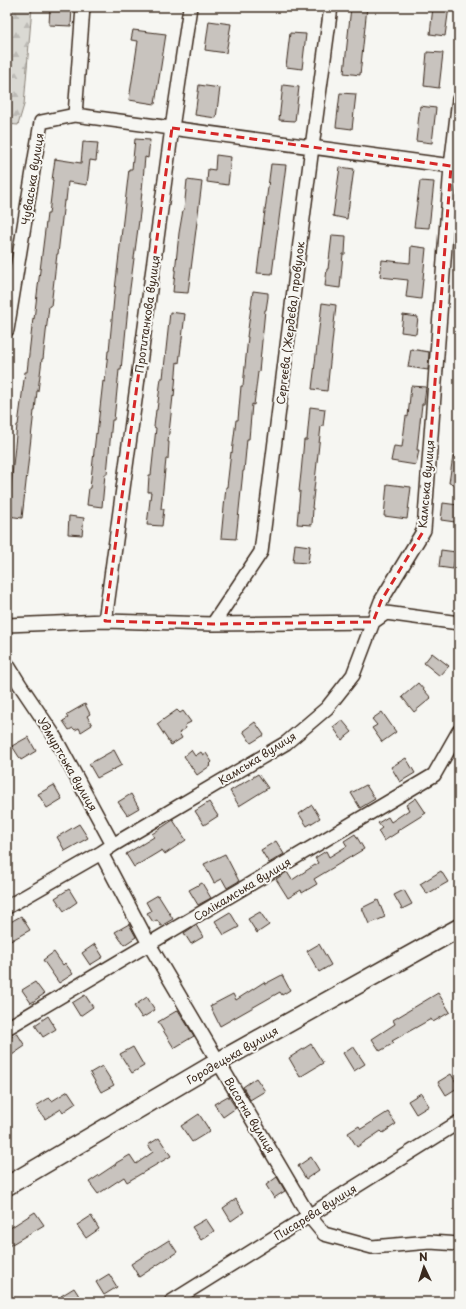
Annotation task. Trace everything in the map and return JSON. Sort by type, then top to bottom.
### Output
[{"type":"main road","name":"Городецька вулиця","points":[[7,1186],[218,1062],[459,928]]},
{"type":"street","points":[[83,7],[75,115],[455,167]]},
{"type":"street","name":"Протитанкова вулиця","points":[[105,621],[172,128],[190,7]]},
{"type":"street","name":"Сергеєва (Жердєва) провулок","points":[[213,624],[261,552],[331,7]]},
{"type":"street","name":"Камська вулиця","points":[[7,907],[286,743],[328,708],[353,675],[381,601],[424,530],[455,167],[459,98]]},
{"type":"street","name":"Чуваська вулиця","points":[[7,330],[41,122],[75,115]]},
{"type":"street","points":[[7,625],[105,621],[213,624],[373,622],[386,613],[459,623]]},
{"type":"street","name":"Удмуртська вулиця","points":[[7,664],[53,734],[113,845]]},
{"type":"street","name":"Солікамська вулиця","points":[[7,1028],[434,775],[459,731]]},
{"type":"street","name":"Висотна вулиця","points":[[101,853],[149,944],[218,1062],[309,1216],[324,1234],[372,1247],[430,1242],[459,1244]]},
{"type":"street","name":"Писарєва вулиця","points":[[170,1302],[459,1122]]},
{"type":"highlighted area","points":[[172,128],[451,166],[424,530],[381,601],[373,622],[213,624],[105,621]]},
{"type":"green space","points":[[7,7],[32,7],[24,105],[18,125],[7,124]]},
{"type":"green space","points":[[7,152],[11,189],[7,218]]},
{"type":"building","points":[[50,7],[72,7],[71,26],[49,25]]},
{"type":"building","points":[[351,7],[367,7],[360,75],[344,73]]},
{"type":"building","points":[[433,7],[449,7],[445,36],[430,34]]},
{"type":"building","points":[[209,21],[231,24],[226,53],[205,50]]},
{"type":"building","points":[[133,30],[166,34],[155,104],[129,100],[138,41],[131,40]]},
{"type":"building","points":[[290,33],[306,34],[302,69],[286,67]]},
{"type":"building","points":[[427,52],[443,53],[439,88],[424,86]]},
{"type":"building","points":[[199,85],[220,88],[216,118],[195,115]]},
{"type":"building","points":[[283,85],[299,87],[295,121],[279,120]]},
{"type":"building","points":[[340,93],[356,94],[352,129],[336,127]]},
{"type":"building","points":[[420,106],[436,108],[432,143],[416,141]]},
{"type":"building","points":[[135,139],[150,140],[148,158],[145,157],[124,349],[121,370],[119,370],[114,420],[112,420],[102,507],[87,505],[103,381],[105,382],[109,351],[129,169],[132,169]]},
{"type":"building","points":[[83,142],[98,143],[96,161],[90,160],[87,185],[68,182],[66,201],[64,201],[51,306],[49,306],[43,359],[34,411],[22,518],[8,516],[17,425],[25,372],[27,372],[47,214],[49,214],[55,159],[81,163]]},
{"type":"building","points":[[216,155],[231,157],[228,185],[207,182],[208,169],[215,170]]},
{"type":"building","points":[[271,164],[286,165],[272,274],[257,273]]},
{"type":"building","points":[[340,167],[354,169],[347,219],[333,216]]},
{"type":"building","points":[[187,180],[202,182],[188,293],[173,292],[179,233],[184,210]]},
{"type":"building","points":[[420,181],[434,182],[429,228],[414,227]]},
{"type":"building","points":[[332,235],[346,236],[340,288],[325,286]]},
{"type":"building","points":[[411,246],[426,248],[421,299],[406,297],[408,280],[380,277],[382,260],[410,263]]},
{"type":"building","points":[[253,291],[268,293],[259,372],[254,405],[252,404],[249,439],[247,439],[236,539],[221,538],[231,452],[232,453],[236,420],[238,420],[241,386],[243,386]]},
{"type":"building","points":[[322,303],[336,305],[327,391],[312,389]]},
{"type":"building","points":[[170,312],[185,314],[179,363],[177,362],[174,397],[173,396],[168,442],[168,459],[166,459],[161,509],[164,509],[162,526],[147,525],[151,492],[148,492],[149,475],[151,475],[156,428],[154,427],[161,378],[163,378]]},
{"type":"building","points":[[403,315],[418,317],[416,334],[401,332]]},
{"type":"building","points":[[411,349],[429,352],[428,370],[408,367]]},
{"type":"building","points":[[411,386],[426,387],[424,404],[422,404],[417,450],[419,450],[416,465],[391,461],[394,446],[402,447],[406,416],[408,417]]},
{"type":"building","points":[[310,407],[325,409],[323,426],[321,426],[312,508],[312,525],[297,524],[304,440],[307,440]]},
{"type":"building","points":[[453,456],[459,457],[459,485],[449,483]]},
{"type":"building","points":[[387,484],[411,487],[407,519],[384,516]]},
{"type":"building","points":[[443,503],[458,505],[455,522],[441,520]]},
{"type":"building","points":[[69,516],[84,518],[82,535],[68,534]]},
{"type":"building","points":[[295,544],[310,546],[308,563],[293,562]]},
{"type":"building","points":[[441,550],[456,552],[453,569],[439,567]]},
{"type":"building","points":[[432,653],[449,666],[440,676],[424,663]]},
{"type":"building","points":[[418,683],[431,698],[414,712],[402,697]]},
{"type":"building","points":[[85,704],[90,714],[87,716],[92,725],[81,732],[79,728],[69,730],[63,721],[68,718],[66,715]]},
{"type":"building","points":[[177,710],[180,713],[183,711],[191,722],[185,725],[186,728],[179,733],[182,738],[171,745],[157,724]]},
{"type":"building","points":[[382,712],[396,732],[382,742],[372,728],[377,725],[372,719]]},
{"type":"building","points":[[342,720],[352,732],[342,740],[333,727]]},
{"type":"building","points":[[255,722],[264,735],[251,743],[243,731]]},
{"type":"building","points":[[28,737],[36,751],[21,760],[12,746]]},
{"type":"building","points":[[114,750],[122,765],[97,778],[89,764]]},
{"type":"building","points":[[191,750],[195,756],[201,752],[203,755],[206,753],[212,762],[209,765],[210,766],[197,775],[184,756]]},
{"type":"building","points":[[406,758],[415,773],[400,782],[391,767]]},
{"type":"building","points":[[258,774],[268,788],[239,806],[230,791]]},
{"type":"building","points":[[54,785],[62,799],[47,808],[38,794]]},
{"type":"building","points":[[366,785],[375,799],[360,808],[351,793]]},
{"type":"building","points":[[131,794],[139,808],[127,815],[118,802]]},
{"type":"building","points":[[416,798],[426,813],[384,841],[378,831],[382,828],[378,823],[388,817],[391,822],[409,810],[406,805]]},
{"type":"building","points":[[209,802],[218,816],[204,825],[195,811]]},
{"type":"building","points":[[312,805],[320,818],[307,826],[299,814]]},
{"type":"building","points":[[173,820],[186,840],[165,854],[162,850],[134,867],[126,854],[154,837],[152,834]]},
{"type":"building","points":[[79,824],[88,838],[65,851],[57,837]]},
{"type":"building","points":[[355,834],[364,849],[314,879],[317,884],[302,893],[301,890],[288,898],[276,879],[287,872],[292,880],[318,863],[315,858],[326,851],[329,857],[347,846],[344,841]]},
{"type":"building","points":[[276,841],[284,854],[269,863],[261,850]]},
{"type":"building","points":[[225,854],[239,881],[227,888],[222,879],[214,883],[204,864]]},
{"type":"building","points":[[441,871],[448,882],[427,894],[420,884]]},
{"type":"building","points":[[202,883],[211,898],[198,905],[189,890]]},
{"type":"building","points":[[69,889],[77,902],[64,911],[55,898]]},
{"type":"building","points":[[404,890],[412,904],[402,909],[394,895]]},
{"type":"building","points":[[158,895],[173,919],[161,926],[157,920],[153,922],[147,913],[151,911],[146,902]]},
{"type":"building","points":[[378,900],[385,917],[369,924],[362,908]]},
{"type":"building","points":[[230,912],[239,927],[224,935],[215,921]]},
{"type":"building","points":[[260,912],[269,925],[257,933],[248,919]]},
{"type":"building","points":[[21,916],[30,930],[7,943],[7,924]]},
{"type":"building","points":[[129,924],[136,937],[124,945],[115,932]]},
{"type":"building","points":[[196,925],[203,937],[191,944],[184,933]]},
{"type":"building","points":[[95,944],[103,957],[90,965],[82,953]]},
{"type":"building","points":[[319,944],[331,965],[319,972],[307,951]]},
{"type":"building","points":[[54,952],[63,965],[65,963],[73,974],[59,983],[43,960]]},
{"type":"building","points":[[282,975],[290,990],[282,995],[280,992],[220,1026],[210,1006],[233,994],[236,1000],[264,982],[265,984]]},
{"type":"building","points":[[35,982],[44,994],[31,1003],[22,990]]},
{"type":"building","points":[[438,993],[450,1012],[433,1022],[431,1019],[392,1041],[394,1043],[380,1051],[372,1039],[395,1024],[393,1020]]},
{"type":"building","points":[[85,995],[93,1007],[80,1016],[72,1003]]},
{"type":"building","points":[[147,997],[155,1010],[142,1018],[134,1006]]},
{"type":"building","points":[[178,1010],[194,1036],[174,1048],[158,1022]]},
{"type":"building","points":[[48,1016],[56,1029],[43,1037],[35,1025]]},
{"type":"building","points":[[17,1033],[25,1046],[12,1055],[7,1047],[7,1040]]},
{"type":"building","points":[[311,1044],[323,1063],[300,1077],[289,1058]]},
{"type":"building","points":[[353,1046],[365,1064],[354,1071],[343,1053]]},
{"type":"building","points":[[133,1047],[144,1066],[132,1073],[120,1054]]},
{"type":"building","points":[[102,1066],[114,1085],[101,1092],[90,1073]]},
{"type":"building","points":[[451,1074],[459,1087],[446,1095],[438,1082]]},
{"type":"building","points":[[256,1078],[265,1091],[250,1100],[243,1087]]},
{"type":"building","points":[[68,1091],[76,1103],[63,1112],[61,1109],[45,1119],[36,1106],[49,1098],[52,1101]]},
{"type":"building","points":[[421,1093],[429,1106],[416,1114],[408,1101]]},
{"type":"building","points":[[228,1096],[236,1108],[223,1117],[214,1104]]},
{"type":"building","points":[[388,1112],[396,1124],[383,1133],[381,1131],[357,1147],[348,1133],[359,1126],[361,1129]]},
{"type":"building","points":[[199,1114],[210,1131],[192,1142],[181,1126]]},
{"type":"building","points":[[159,1138],[171,1156],[127,1182],[124,1177],[98,1194],[89,1182],[130,1155],[136,1164],[153,1152],[148,1145]]},
{"type":"building","points":[[311,1157],[319,1170],[306,1179],[298,1166]]},
{"type":"building","points":[[277,1177],[285,1191],[274,1198],[266,1185]]},
{"type":"building","points":[[236,1199],[244,1212],[231,1221],[223,1208]]},
{"type":"building","points":[[35,1212],[44,1225],[7,1247],[7,1230]]},
{"type":"building","points":[[91,1216],[99,1229],[86,1238],[77,1225]]},
{"type":"building","points":[[206,1219],[214,1231],[201,1240],[192,1227]]},
{"type":"building","points":[[169,1240],[177,1252],[139,1277],[131,1264]]},
{"type":"building","points":[[109,1274],[117,1287],[104,1295],[96,1282]]},
{"type":"building","points":[[74,1288],[83,1302],[65,1302],[61,1296]]}]
